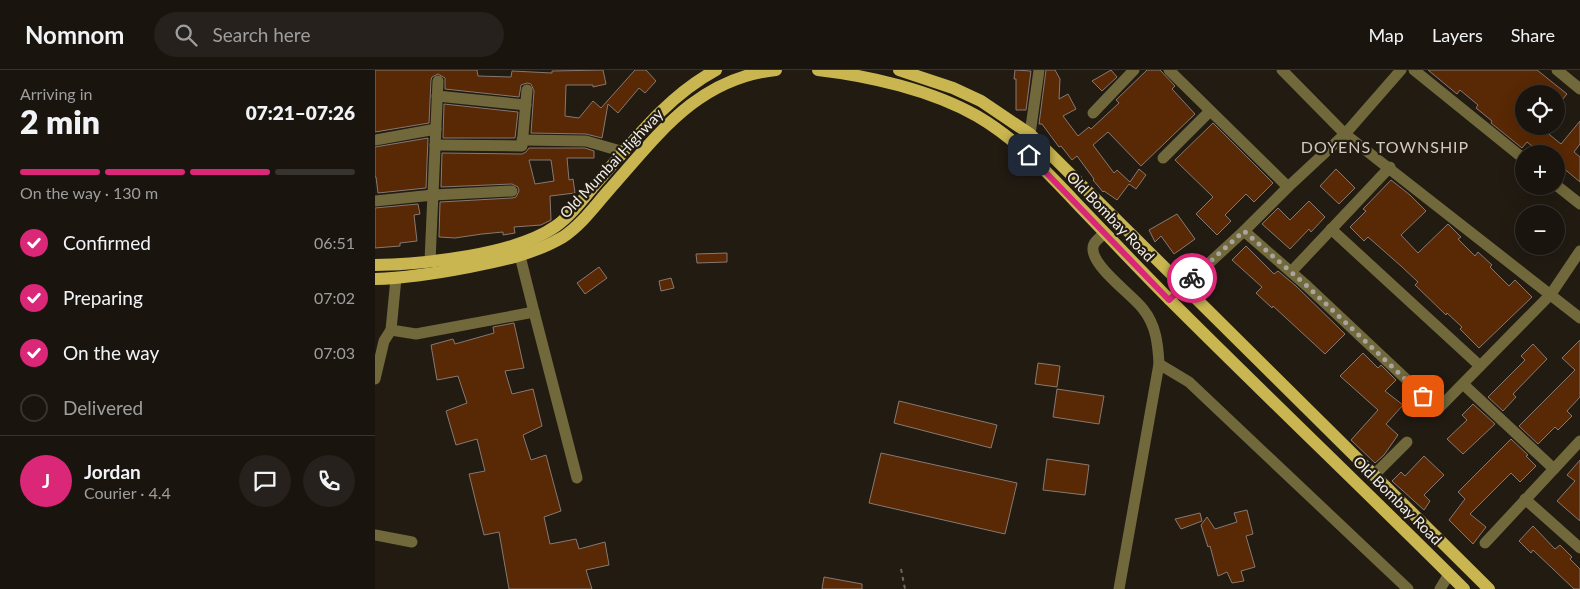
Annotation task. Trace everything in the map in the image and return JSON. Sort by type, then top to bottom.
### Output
[{"type":"main road","name":"Old Mumbai Highway","points":[[375,265],[430,262],[490,251],[537,237],[556,226],[574,210],[662,110],[682,92],[716,70]]},
{"type":"main road","name":"Old Mumbai Highway","points":[[375,279],[440,273],[520,256],[541,248],[564,236],[583,221],[670,123],[690,104],[727,82],[762,71],[776,70]]},
{"type":"main road","name":"Old Bombay Road","points":[[818,70],[846,73],[916,91],[975,115],[1016,142],[1043,167],[1169,300],[1464,589]]},
{"type":"main road","name":"Old Bombay Road","points":[[899,70],[953,88],[981,101],[1030,134],[1182,287],[1489,589]]},
{"type":"street","points":[[1030,134],[1039,70]]},
{"type":"street","points":[[1093,113],[1134,70]]},
{"type":"street","points":[[1169,70],[1288,186]]},
{"type":"street","points":[[1282,70],[1345,134],[1390,167],[1580,318]]},
{"type":"street","points":[[1169,300],[1345,134],[1401,70]]},
{"type":"street","points":[[1414,70],[1515,152]]},
{"type":"street","points":[[1557,70],[1580,90]]},
{"type":"street","points":[[430,262],[438,80]]},
{"type":"street","points":[[435,145],[522,146],[527,90]]},
{"type":"street","points":[[437,96],[526,105]]},
{"type":"street","points":[[1163,158],[1210,111]]},
{"type":"street","points":[[375,140],[436,129]]},
{"type":"street","points":[[522,140],[586,142],[624,152]]},
{"type":"street","points":[[1291,272],[1390,167]]},
{"type":"street","points":[[375,201],[433,195],[512,191]]},
{"type":"street","points":[[1565,192],[1580,204]]},
{"type":"street","points":[[1331,229],[1480,366]]},
{"type":"street","points":[[1244,231],[1291,272],[1438,409],[1551,294],[1580,251]]},
{"type":"street","points":[[1105,233],[1094,242],[1095,260],[1143,309],[1150,320],[1158,342],[1159,364],[1119,589]]},
{"type":"street","points":[[520,256],[577,478]]},
{"type":"street","points":[[375,379],[384,341],[391,330],[396,278]]},
{"type":"street","points":[[391,330],[415,334],[535,312]]},
{"type":"street","points":[[1159,364],[1189,382],[1408,589]]},
{"type":"street","points":[[1463,384],[1554,469]]},
{"type":"street","points":[[1485,543],[1580,441]]},
{"type":"street","points":[[1373,476],[1407,442]]},
{"type":"street","points":[[1525,499],[1580,548]]},
{"type":"street","points":[[375,536],[412,542]]},
{"type":"street","points":[[1440,589],[1449,574]]},
{"type":"path","points":[[901,569],[905,589]]},
{"type":"building","points":[[375,70],[477,70],[478,76],[511,77],[512,71],[552,73],[552,71],[603,70],[606,84],[593,87],[593,85],[566,85],[565,116],[579,118],[593,101],[601,108],[635,70],[646,70],[656,81],[645,93],[639,88],[618,113],[608,104],[602,138],[586,134],[531,133],[534,91],[531,84],[521,85],[519,97],[445,89],[445,78],[438,74],[432,77],[431,80],[429,123],[375,132]]},
{"type":"building","points":[[1015,70],[1031,71],[1026,110],[1016,110]]},
{"type":"building","points":[[1046,70],[1055,70],[1060,79],[1059,99],[1068,94],[1076,109],[1063,116],[1078,136],[1089,127],[1091,129],[1119,103],[1116,100],[1147,70],[1160,70],[1175,86],[1172,89],[1195,114],[1141,166],[1108,132],[1093,145],[1114,173],[1117,170],[1130,182],[1139,169],[1146,175],[1136,189],[1129,184],[1117,200],[1103,192],[1077,156],[1072,160],[1061,146],[1059,147],[1042,124],[1039,124]]},
{"type":"building","points":[[1111,70],[1117,77],[1102,91],[1092,81]]},
{"type":"building","points":[[1428,70],[1537,70],[1556,85],[1515,85],[1515,135],[1550,135],[1561,144],[1580,121],[1580,144],[1574,152],[1580,157],[1580,182],[1565,170],[1565,145],[1531,145],[1527,142],[1524,145],[1518,145],[1491,123],[1492,121],[1476,108],[1478,105],[1460,90],[1457,94]]},
{"type":"building","points":[[444,104],[518,112],[515,138],[443,138]]},
{"type":"building","points":[[1213,123],[1273,183],[1254,202],[1246,194],[1225,215],[1231,221],[1217,235],[1196,214],[1213,197],[1175,160]]},
{"type":"building","points":[[428,138],[426,188],[378,193],[375,177],[375,147]]},
{"type":"building","points":[[529,148],[585,148],[594,151],[594,158],[567,158],[569,180],[573,179],[575,193],[550,196],[551,220],[541,225],[514,227],[515,233],[503,235],[503,232],[455,238],[439,237],[440,202],[512,198],[516,197],[519,191],[518,187],[512,184],[441,187],[442,153],[522,154]],"holes":[[[529,160],[551,160],[554,181],[535,184]]]},
{"type":"building","points":[[1336,169],[1355,188],[1339,204],[1320,186]]},
{"type":"building","points":[[1391,180],[1426,211],[1401,235],[1418,253],[1448,224],[1461,237],[1458,239],[1475,256],[1478,252],[1492,265],[1490,267],[1509,286],[1515,280],[1532,297],[1479,348],[1460,329],[1462,327],[1447,313],[1446,315],[1415,285],[1418,282],[1401,266],[1368,237],[1364,241],[1350,227],[1366,211],[1363,209]]},
{"type":"building","points":[[1309,201],[1325,217],[1311,232],[1309,229],[1290,249],[1262,224],[1278,208],[1290,220]]},
{"type":"building","points":[[418,204],[420,214],[414,215],[417,241],[400,243],[400,246],[375,248],[375,208]]},
{"type":"building","points":[[1177,214],[1195,239],[1174,254],[1161,236],[1155,242],[1149,230]]},
{"type":"building","points":[[1246,246],[1274,274],[1278,271],[1296,286],[1345,334],[1325,354],[1273,306],[1272,308],[1256,293],[1262,287],[1232,260]]},
{"type":"building","points":[[727,253],[727,262],[697,263],[696,254]]},
{"type":"building","points":[[599,267],[607,278],[585,294],[577,283]]},
{"type":"building","points":[[671,278],[674,288],[661,291],[659,281]]},
{"type":"building","points":[[514,323],[524,368],[505,371],[512,394],[533,389],[542,426],[523,435],[531,460],[546,455],[561,511],[544,517],[550,544],[576,539],[579,549],[605,542],[609,565],[586,570],[592,589],[509,589],[499,532],[484,535],[469,474],[485,471],[477,439],[456,445],[446,411],[467,403],[458,376],[437,380],[431,345],[453,339],[455,344],[494,333],[493,327]]},
{"type":"building","points":[[1580,340],[1580,397],[1567,411],[1572,416],[1558,430],[1555,427],[1538,444],[1519,426],[1575,370],[1562,358]]},
{"type":"building","points":[[1533,344],[1547,359],[1513,394],[1516,397],[1503,411],[1488,397],[1525,360],[1521,356]]},
{"type":"building","points":[[1363,353],[1378,368],[1381,365],[1396,380],[1385,391],[1403,405],[1386,424],[1398,435],[1384,455],[1375,463],[1351,440],[1378,410],[1340,376]]},
{"type":"building","points":[[1038,363],[1060,366],[1057,387],[1035,384]]},
{"type":"building","points":[[1057,389],[1104,396],[1099,424],[1053,417]]},
{"type":"building","points":[[899,401],[997,425],[991,448],[894,423]]},
{"type":"building","points":[[1473,404],[1495,424],[1463,454],[1447,439],[1467,420],[1462,415]]},
{"type":"building","points":[[1511,439],[1528,455],[1526,456],[1536,466],[1520,482],[1511,473],[1470,514],[1486,527],[1473,544],[1449,520],[1465,499],[1458,492]]},
{"type":"building","points":[[881,453],[1017,483],[1005,534],[869,503]]},
{"type":"building","points":[[1424,456],[1444,475],[1424,495],[1430,501],[1424,510],[1392,481],[1401,472],[1405,476]]},
{"type":"building","points":[[1047,459],[1089,465],[1085,495],[1043,490]]},
{"type":"building","points":[[1580,460],[1580,521],[1557,501],[1575,481],[1567,475]]},
{"type":"building","points":[[1247,510],[1253,534],[1246,536],[1255,567],[1241,571],[1244,581],[1232,583],[1227,572],[1218,576],[1210,546],[1208,547],[1201,525],[1207,517],[1215,529],[1237,522],[1234,513]]},
{"type":"building","points":[[1200,513],[1202,521],[1181,529],[1175,519]]},
{"type":"building","points":[[1533,526],[1555,549],[1560,545],[1572,557],[1570,559],[1580,569],[1580,589],[1574,589],[1533,550],[1531,553],[1519,541]]},
{"type":"building","points":[[824,577],[862,584],[862,589],[822,589]]},
{"type":"way so far","points":[[1192,278],[1244,231],[1307,286],[1423,396]]},
{"type":"district","name":"DOYENS TOWNSHIP","points":[[1385,146]]},
{"type":"route","points":[[1029,155],[1043,167],[1169,300],[1192,278]]}]
